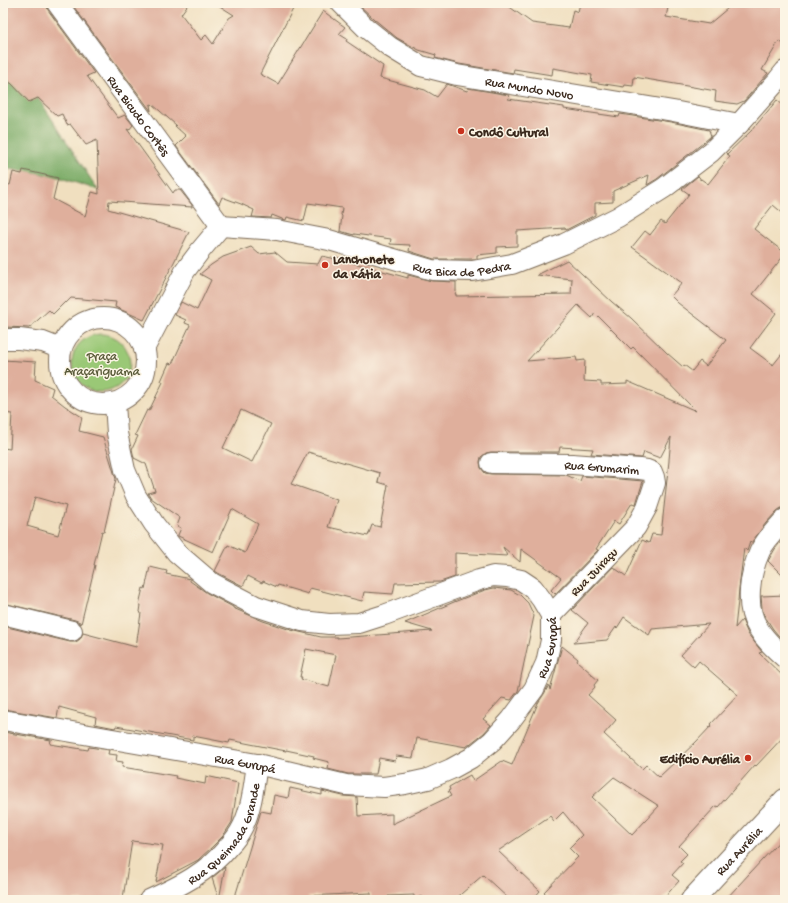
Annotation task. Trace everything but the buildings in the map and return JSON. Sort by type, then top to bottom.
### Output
[{"type":"street","name":"Rua Bicudo Cortês","points":[[57,3],[221,226]]},
{"type":"street","name":"Rua Mundo Novo","points":[[341,3],[366,28],[390,47],[421,66],[457,75],[673,111],[738,124]]},
{"type":"street","name":"Rua Bica de Pedra","points":[[221,226],[277,230],[329,240],[432,270],[472,271],[512,264],[564,244],[618,217],[664,188],[710,152],[738,124],[785,71]]},
{"type":"street","points":[[144,349],[185,271],[221,226]]},
{"type":"street","points":[[94,318],[110,318],[125,324],[137,334],[144,349],[146,362],[144,376],[137,387],[127,397],[115,402],[102,404],[89,402],[78,396],[68,387],[62,375],[60,362],[61,349],[68,335],[80,324],[94,318]]},
{"type":"street","points":[[3,339],[43,342],[61,349]]},
{"type":"street","name":"Rua Gurupá","points":[[3,720],[257,764],[346,785],[384,787],[428,779],[471,758],[512,720],[534,689],[546,663],[551,640],[551,615],[533,588],[521,580],[494,576],[359,623],[330,624],[302,621],[256,606],[212,583],[177,553],[154,524],[136,496],[125,470],[117,433],[115,402]]},
{"type":"street","name":"Rua Grumarim","points":[[492,463],[572,464],[647,470],[652,472],[655,483],[647,507],[636,527]]},
{"type":"street","points":[[785,519],[770,536],[761,550],[752,576],[749,596],[751,612],[757,628],[767,641],[785,658]]},
{"type":"street","name":"Rua Juiraçu","points":[[551,615],[636,527]]},
{"type":"street","points":[[3,614],[72,631]]},
{"type":"street","name":"Rua Queimada Grande","points":[[149,900],[196,876],[210,866],[238,835],[244,825],[257,764]]},
{"type":"street","name":"Rua Aurélia","points":[[692,900],[785,800]]},
{"type":"green space","points":[[3,54],[24,76],[98,190],[55,176],[3,168]]},
{"type":"green space","name":"Praça Araçariguama","points":[[101,334],[112,336],[125,347],[128,352],[130,363],[128,374],[117,387],[112,390],[101,392],[90,390],[77,379],[74,374],[72,363],[74,352],[85,339],[90,336]]},
{"type":"place","name":"Condô Cultural","points":[[461,131]]},
{"type":"place","name":"Lanchonete da Kátia","points":[[325,265]]},
{"type":"place","name":"Edifício Aurélia","points":[[748,758]]}]
